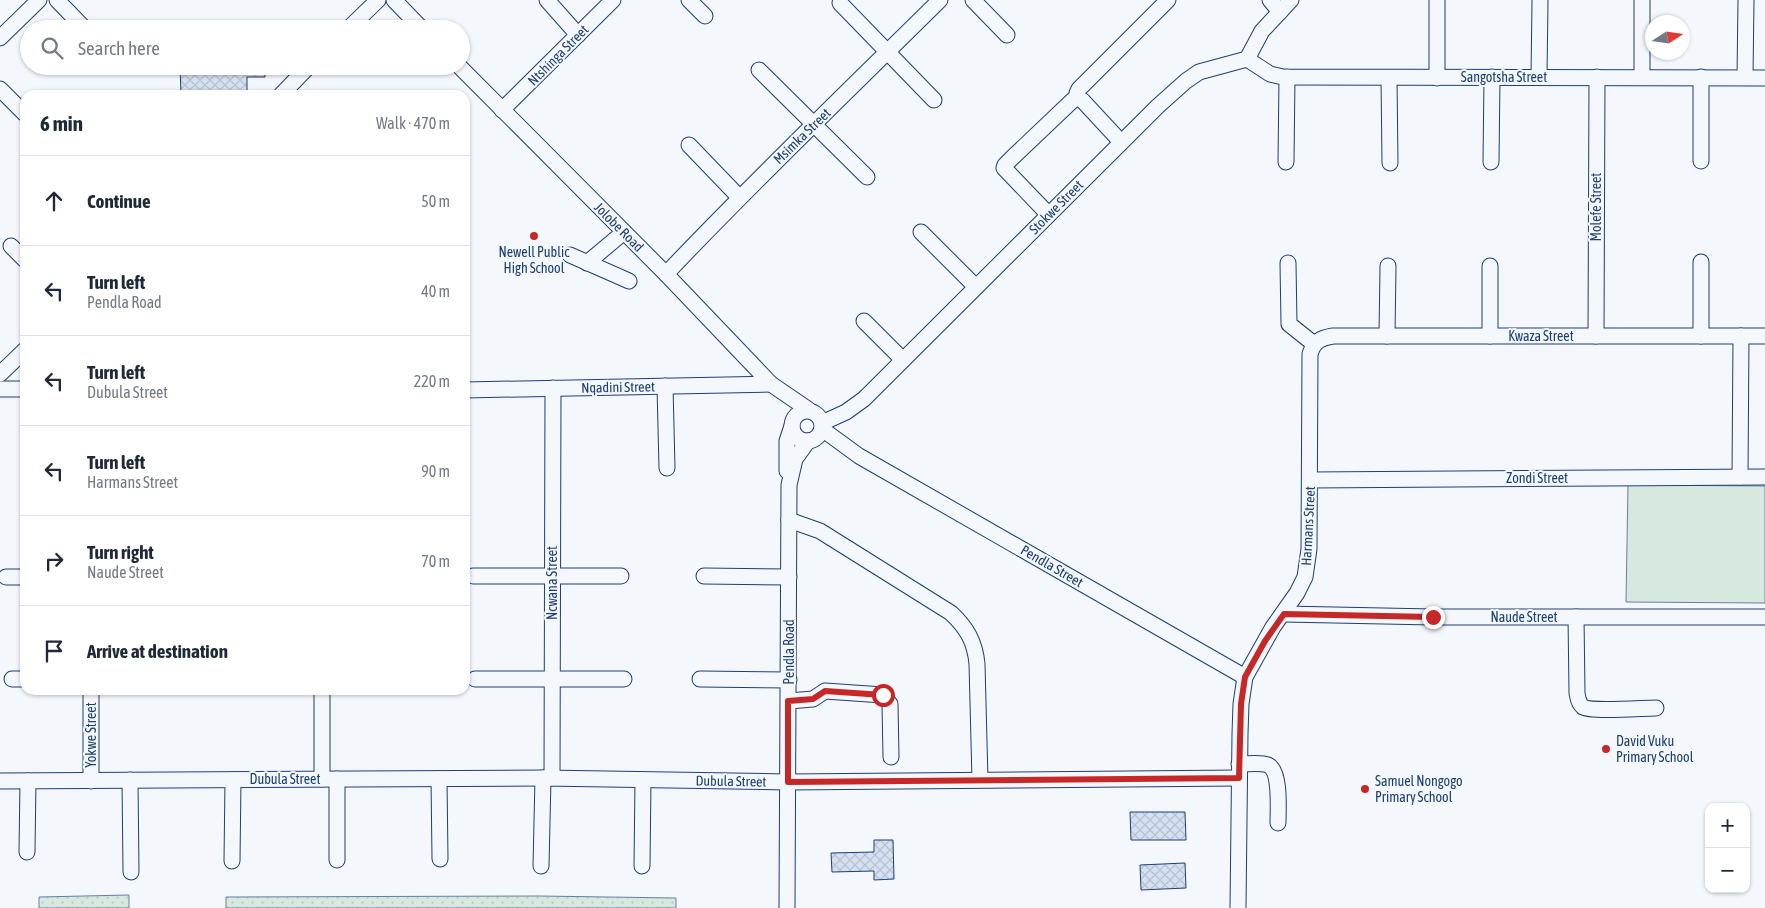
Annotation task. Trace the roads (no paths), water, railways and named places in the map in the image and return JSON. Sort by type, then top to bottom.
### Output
[{"type":"street","points":[[0,38],[38,0]]},
{"type":"street","points":[[57,0],[76,20]]},
{"type":"street","points":[[357,20],[378,0]]},
{"type":"street","points":[[394,0],[413,20]]},
{"type":"street","points":[[547,0],[578,35]]},
{"type":"street","name":"Ntshinga Street","points":[[502,110],[613,0]]},
{"type":"street","points":[[689,0],[705,16]]},
{"type":"street","name":"Msimka Street","points":[[666,274],[739,197],[814,126],[940,0]]},
{"type":"street","points":[[973,0],[1007,35]]},
{"type":"street","points":[[1078,98],[1077,93],[1079,89],[1168,0]]},
{"type":"street","points":[[1270,0],[1280,12]]},
{"type":"street","points":[[1247,60],[1262,31],[1291,0]]},
{"type":"street","points":[[1437,0],[1437,78]]},
{"type":"street","points":[[1642,0],[1642,77]]},
{"type":"street","points":[[1745,77],[1746,0]]},
{"type":"street","points":[[1539,77],[1540,1]]},
{"type":"street","points":[[840,3],[934,100]]},
{"type":"street","name":"Sangotsha Street","points":[[1247,60],[1270,74],[1287,77],[1765,78]]},
{"type":"street","name":"Stokwe Street","points":[[817,433],[864,399],[1048,214],[1186,81],[1200,72],[1247,60]]},
{"type":"street","points":[[759,70],[866,177]]},
{"type":"street","points":[[285,90],[300,75]]},
{"type":"street","name":"Jolobe Road","points":[[468,75],[666,274],[774,386],[810,410]]},
{"type":"street","points":[[1286,162],[1287,77]]},
{"type":"street","points":[[1491,162],[1492,77]]},
{"type":"street","name":"Molefe Street","points":[[1596,336],[1597,77]]},
{"type":"street","points":[[1701,77],[1701,161]]},
{"type":"street","points":[[1389,78],[1390,163]]},
{"type":"street","points":[[0,89],[20,109]]},
{"type":"street","points":[[1078,98],[1121,142]]},
{"type":"street","points":[[1048,214],[1004,168],[1066,106],[1078,98]]},
{"type":"street","points":[[689,145],[739,197]]},
{"type":"street","points":[[587,263],[624,232]]},
{"type":"street","points":[[921,232],[976,287]]},
{"type":"street","points":[[11,246],[20,255]]},
{"type":"street","points":[[570,255],[628,281]]},
{"type":"street","points":[[1701,262],[1701,336]]},
{"type":"street","points":[[1288,263],[1288,322],[1316,342]]},
{"type":"street","points":[[1387,336],[1388,266]]},
{"type":"street","points":[[1490,266],[1490,336]]},
{"type":"street","points":[[864,321],[903,360]]},
{"type":"street","name":"Kwaza Street","points":[[1316,342],[1333,336],[1765,336]]},
{"type":"street","points":[[1740,477],[1741,336]]},
{"type":"street","name":"Harmans Street","points":[[1238,908],[1241,704],[1245,677],[1265,641],[1297,594],[1305,577],[1309,549],[1310,354],[1316,342]]},
{"type":"street","points":[[0,374],[20,355]]},
{"type":"street","points":[[665,386],[667,468]]},
{"type":"street","name":"Jolobe Road","points":[[774,386],[792,425]]},
{"type":"street","name":"Nqadini Street","points":[[470,390],[774,386]]},
{"type":"street","name":"Ncwana Street","points":[[547,778],[552,679],[553,388]]},
{"type":"street","points":[[0,389],[20,389]]},
{"type":"street","points":[[810,410],[815,413],[817,433],[803,440],[795,435],[792,425],[798,414],[810,410]]},
{"type":"street","name":"Pendla Road","points":[[788,908],[789,485],[787,441],[792,425]]},
{"type":"street","name":"Pendla Street","points":[[817,433],[845,451],[859,456],[1245,677]]},
{"type":"street","name":"Pendla Road","points":[[789,485],[795,459],[817,433]]},
{"type":"street","name":"Zondi Street","points":[[1310,480],[1765,477]]},
{"type":"street","points":[[789,520],[820,531],[951,613],[963,626],[974,644],[977,664],[980,780]]},
{"type":"street","points":[[473,576],[620,576]]},
{"type":"street","points":[[704,576],[789,577]]},
{"type":"street","points":[[6,577],[20,577]]},
{"type":"street","name":"Naude Street","points":[[1284,614],[1405,617],[1765,616]]},
{"type":"street","points":[[1576,617],[1577,693],[1582,706],[1594,709],[1656,708]]},
{"type":"street","points":[[475,679],[624,679]]},
{"type":"street","points":[[700,679],[788,680]]},
{"type":"street","points":[[788,701],[813,699],[825,691],[883,695],[890,704],[891,757]]},
{"type":"street","name":"Yokwe Street","points":[[91,695],[91,781]]},
{"type":"street","points":[[322,695],[330,779]]},
{"type":"street","name":"Dubula Street","points":[[0,780],[547,778],[788,782],[980,780],[1239,771],[1261,764],[1272,769],[1276,776],[1278,823]]},
{"type":"street","points":[[540,866],[547,778]]},
{"type":"street","name":"Dubula Street","points":[[330,779],[337,860]]},
{"type":"street","points":[[439,779],[440,859]]},
{"type":"street","points":[[27,852],[28,780]]},
{"type":"street","points":[[130,780],[131,872]]},
{"type":"street","name":"Dubula Street","points":[[232,861],[233,780]]},
{"type":"street","points":[[642,866],[643,780]]},
{"type":"place","name":"Newell Public High School","points":[[534,236]]},
{"type":"place","name":"David Vuku Primary School","points":[[1606,749]]},
{"type":"place","name":"Samuel Nongogo Primary School","points":[[1365,789]]}]
